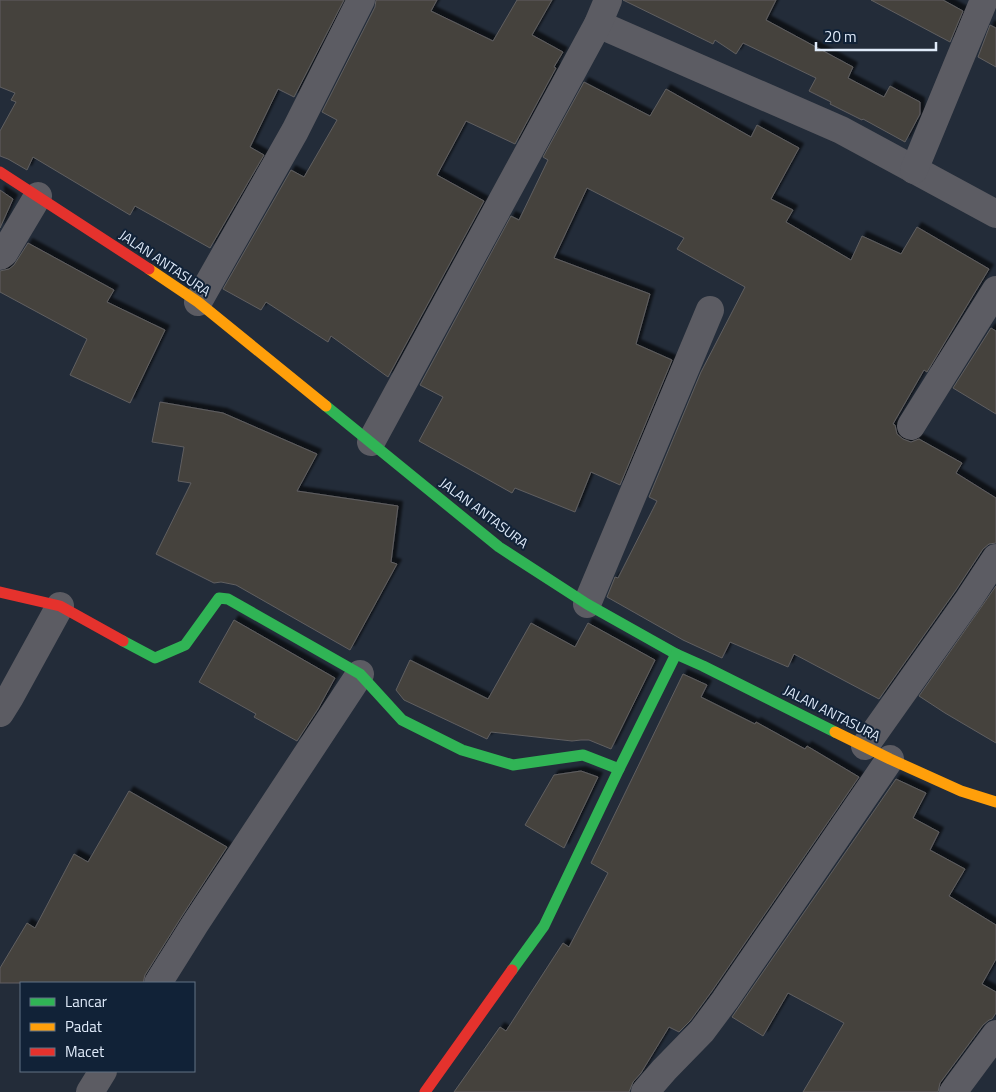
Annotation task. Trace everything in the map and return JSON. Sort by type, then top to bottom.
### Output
[{"type":"street","points":[[198,302],[295,131],[361,0]]},
{"type":"street","points":[[914,170],[984,0]]},
{"type":"street","points":[[371,442],[603,12],[841,130],[996,214]]},
{"type":"street","name":"JALAN ANTASURA","points":[[0,172],[198,302],[471,525],[499,546],[588,604],[676,654],[890,759],[961,791],[996,802]]},
{"type":"street","points":[[0,256],[4,253],[38,196]]},
{"type":"street","points":[[911,426],[996,290]]},
{"type":"street","points":[[588,604],[710,310]]},
{"type":"street","points":[[865,746],[996,558]]},
{"type":"street","points":[[0,592],[60,606],[155,658],[185,645],[219,598],[228,599],[360,674],[402,720],[462,750],[513,765],[582,755],[619,769]]},
{"type":"street","points":[[0,713],[60,606]]},
{"type":"street","points":[[426,1092],[544,926],[676,654]]},
{"type":"street","points":[[159,982],[360,674]]},
{"type":"street","points":[[645,1092],[702,1032],[890,759]]},
{"type":"street","points":[[953,1092],[996,1034]]},
{"type":"street","points":[[90,1092],[102,1072]]},
{"type":"building","points":[[0,0],[344,0],[294,97],[278,89],[250,147],[264,155],[210,248],[135,206],[130,215],[33,157],[27,170],[0,156],[0,131],[16,102],[11,100],[15,93],[0,87]]},
{"type":"building","points":[[376,0],[437,0],[431,11],[493,41],[517,0],[552,0],[532,35],[563,52],[515,144],[466,121],[437,175],[484,201],[388,377],[331,336],[328,342],[266,302],[261,310],[223,289],[291,170],[304,177],[337,120],[322,112],[375,7]]},
{"type":"building","points":[[623,0],[776,0],[766,20],[853,67],[848,78],[884,97],[890,86],[920,102],[920,114],[905,142],[863,119],[830,104],[831,102],[809,91],[816,78],[743,43],[736,54],[715,40],[713,44]]},
{"type":"building","points":[[871,0],[943,0],[963,11],[950,42]]},
{"type":"building","points":[[990,25],[996,28],[996,67],[978,57]]},
{"type":"building","points":[[584,82],[650,116],[666,89],[751,137],[757,125],[799,148],[771,199],[793,210],[786,222],[851,260],[862,236],[901,254],[917,227],[989,269],[927,372],[924,370],[893,424],[897,434],[903,439],[911,442],[919,439],[962,463],[956,473],[996,498],[996,543],[989,544],[983,549],[879,699],[794,654],[788,667],[730,642],[722,658],[683,640],[607,597],[615,577],[618,578],[657,501],[649,497],[701,372],[745,287],[677,249],[684,238],[587,188],[554,258],[650,294],[636,344],[672,360],[620,485],[591,472],[575,512],[515,488],[512,493],[419,441],[443,397],[420,385],[511,216],[519,220],[548,160],[543,157]]},
{"type":"building","points":[[0,190],[13,199],[0,228]]},
{"type":"building","points":[[28,243],[114,290],[107,302],[165,330],[130,403],[70,375],[87,339],[0,292],[0,271],[9,269],[14,265]]},
{"type":"building","points":[[991,328],[996,331],[996,414],[953,388]]},
{"type":"building","points":[[160,402],[223,413],[317,454],[297,491],[398,506],[391,562],[397,564],[350,650],[236,585],[221,582],[214,583],[156,554],[191,483],[178,481],[184,447],[152,442]]},
{"type":"building","points":[[996,586],[996,743],[919,696]]},
{"type":"building","points":[[234,620],[335,678],[297,741],[254,717],[256,714],[199,682]]},
{"type":"building","points":[[531,623],[575,647],[588,623],[655,660],[611,749],[589,740],[572,741],[491,732],[487,739],[404,700],[396,690],[410,660],[488,699]]},
{"type":"building","points":[[683,674],[707,685],[701,697],[755,724],[756,722],[805,749],[807,746],[859,777],[712,991],[690,1021],[679,1032],[669,1027],[641,1073],[633,1082],[629,1092],[454,1092],[500,1027],[506,1031],[563,943],[569,947],[608,873],[591,863]]},
{"type":"building","points":[[581,771],[598,777],[564,848],[525,825],[554,775]]},
{"type":"building","points":[[896,779],[926,793],[913,818],[939,832],[930,850],[965,869],[949,896],[996,925],[996,959],[982,984],[996,992],[996,1013],[992,1019],[983,1025],[940,1083],[938,1092],[803,1092],[844,1023],[788,993],[763,1036],[732,1017]]},
{"type":"building","points":[[129,791],[227,847],[145,975],[143,982],[0,983],[0,968],[27,923],[35,928],[74,854],[88,862]]},
{"type":"traffic: fast","points":[[326,406],[499,547],[587,604],[676,654],[835,732]]},
{"type":"traffic: fast","points":[[123,641],[155,658],[185,645],[219,598],[228,599],[360,674],[402,720],[462,750],[513,765],[583,755],[619,769]]},
{"type":"traffic: fast","points":[[512,970],[544,926],[676,654]]},
{"type":"traffic: slow","points":[[149,269],[198,302],[326,406]]},
{"type":"traffic: slow","points":[[835,732],[961,791],[996,802]]},
{"type":"traffic: jam","points":[[0,172],[149,269]]},
{"type":"traffic: jam","points":[[0,592],[60,606],[123,641]]},
{"type":"traffic: jam","points":[[425,1092],[512,970]]}]
